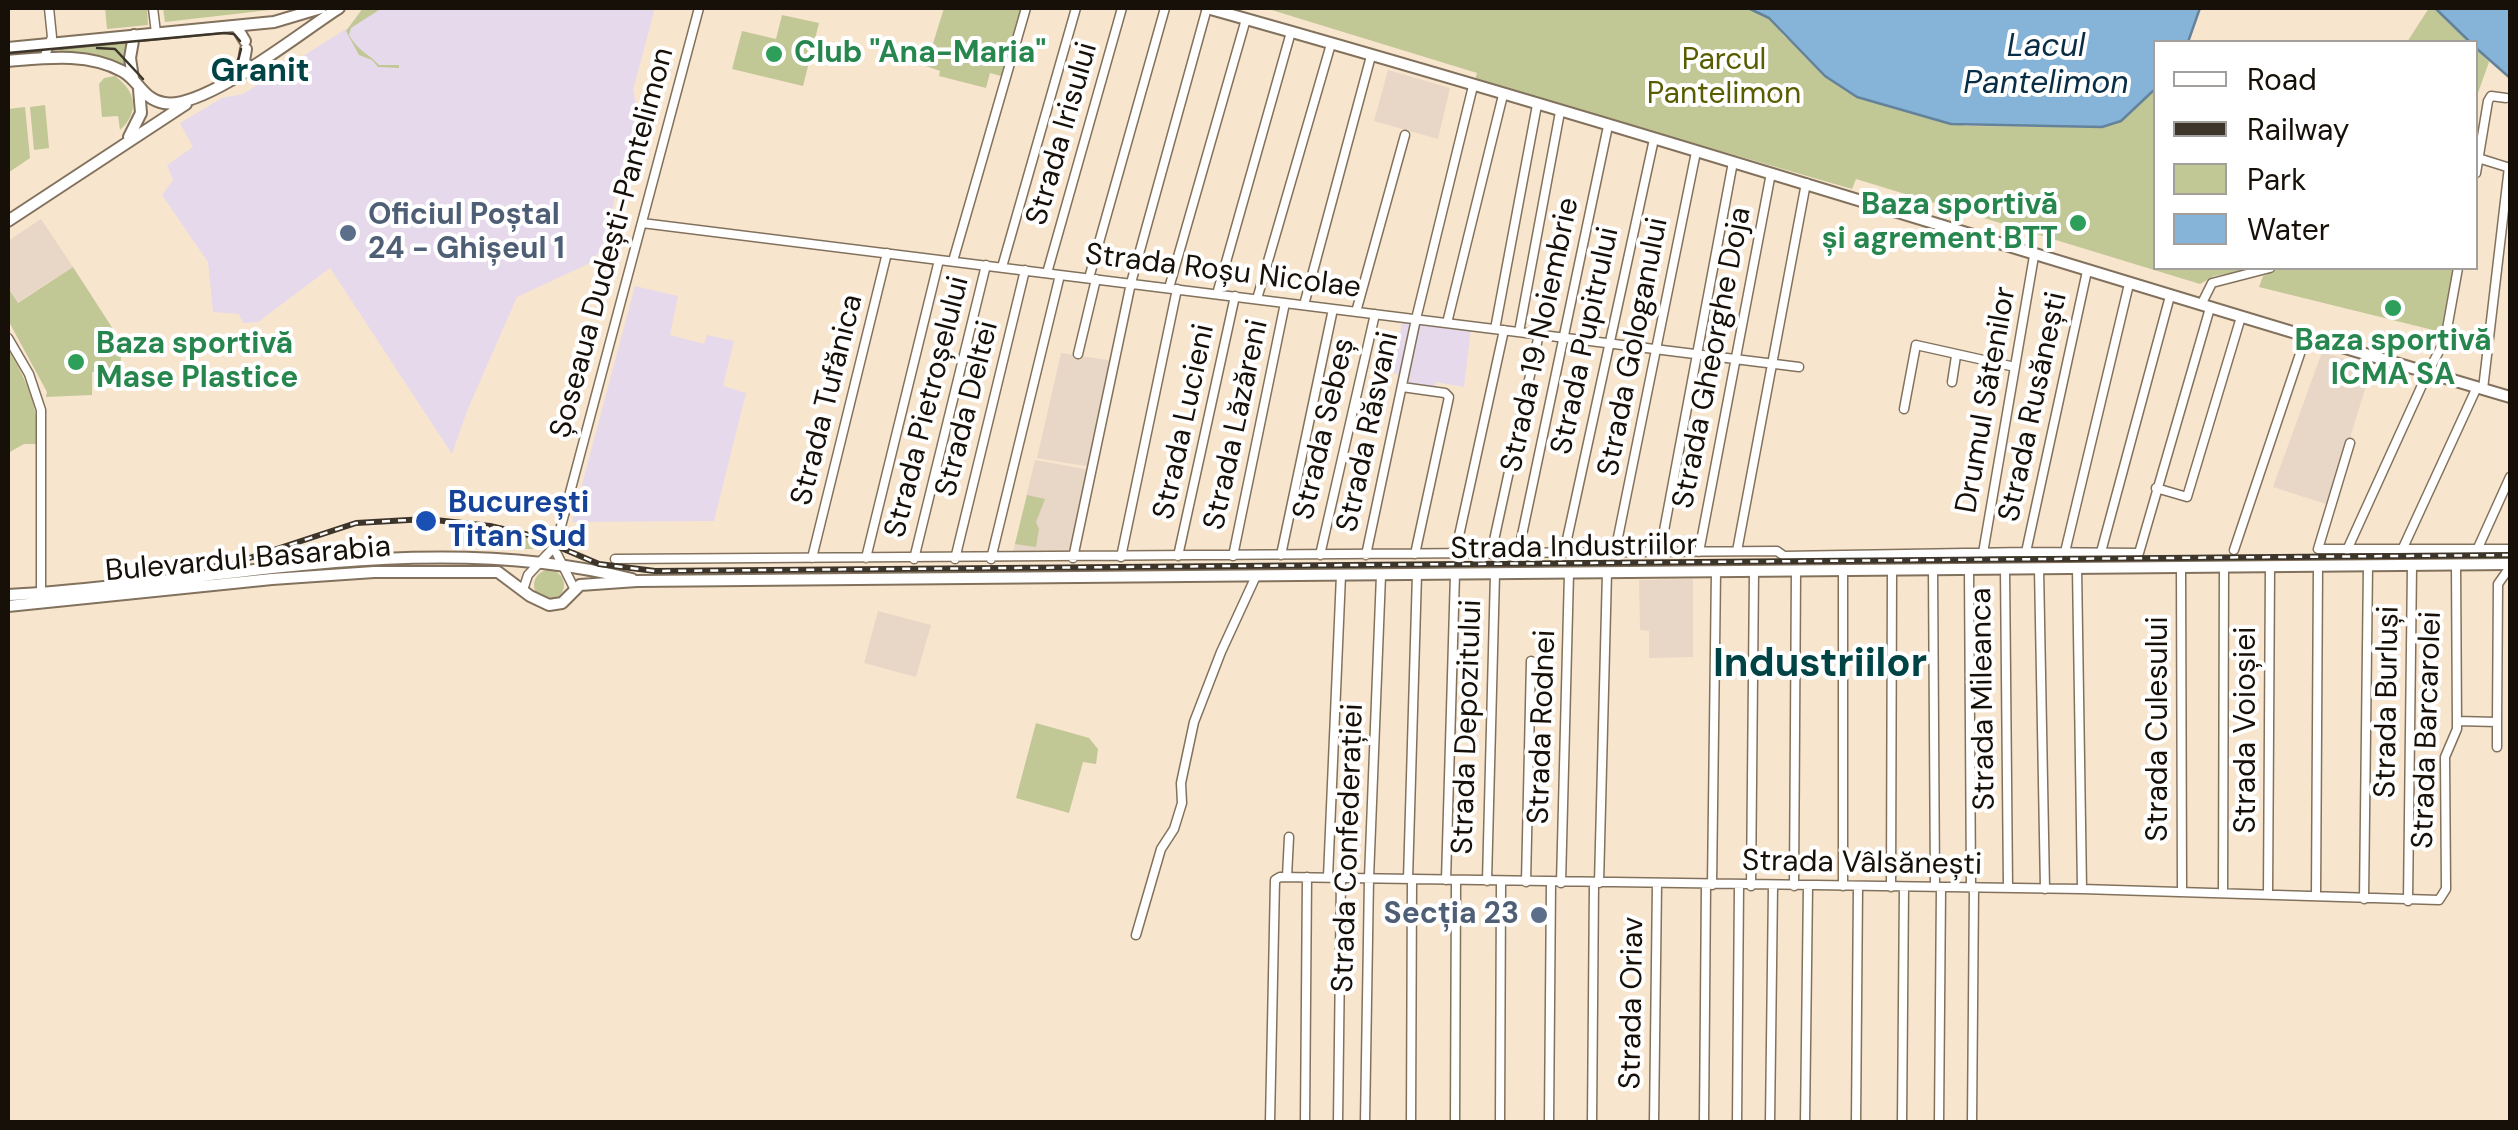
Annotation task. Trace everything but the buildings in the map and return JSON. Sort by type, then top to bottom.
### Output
[{"type":"main road","points":[[8,48],[274,22],[321,8]]},
{"type":"main road","points":[[8,221],[339,8]]},
{"type":"main road","points":[[1206,8],[1920,216],[2034,256],[2510,397]]},
{"type":"main road","points":[[232,78],[244,61],[245,45],[236,26]]},
{"type":"main road","points":[[126,142],[141,113],[130,58],[134,35]]},
{"type":"main road","points":[[8,61],[44,58],[98,62],[123,71],[154,100],[171,104],[200,97]]},
{"type":"main road","name":"Bulevardul Basarabia","points":[[8,606],[42,598],[352,560],[541,561]]},
{"type":"main road","name":"Strada Industriilor","points":[[541,561],[638,581]]},
{"type":"main road","name":"Strada Industriilor","points":[[542,604],[562,604],[574,588],[638,581],[2510,566]]},
{"type":"main road","name":"Bulevardul Basarabia","points":[[8,595],[42,598],[374,572],[492,571],[508,577],[542,604]]},
{"type":"street","points":[[44,58],[52,43],[49,8]]},
{"type":"street","points":[[153,8],[156,32]]},
{"type":"street","name":"Șoseaua Dudești-Pantelimon","points":[[523,590],[528,574],[554,548],[699,8]]},
{"type":"street","points":[[953,261],[1026,8]]},
{"type":"street","points":[[1002,268],[1076,8]]},
{"type":"street","name":"Strada Irisului","points":[[1047,273],[1122,8]]},
{"type":"street","points":[[1078,354],[1093,279],[1164,8]]},
{"type":"street","points":[[1073,558],[1131,284],[1206,8]]},
{"type":"street","points":[[1121,557],[1173,289],[1246,19]]},
{"type":"street","points":[[1217,294],[1291,32]]},
{"type":"street","points":[[1258,299],[1331,44]]},
{"type":"street","points":[[1304,305],[1371,56]]},
{"type":"street","name":"Strada Răsvani","points":[[1366,554],[1416,319],[1473,86]]},
{"type":"street","points":[[1448,323],[1503,95]]},
{"type":"street","points":[[2402,550],[2480,388],[2510,168],[2478,158],[2488,101],[2491,96],[2506,98]]},
{"type":"street","points":[[1455,554],[1500,329],[1537,105]]},
{"type":"street","points":[[1519,332],[1560,112]]},
{"type":"street","name":"Strada 19 Noiembrie","points":[[1518,554],[1608,126]]},
{"type":"street","points":[[1356,312],[1405,134]]},
{"type":"street","name":"Strada Pupitrului","points":[[1564,553],[1654,139]]},
{"type":"street","name":"Strada Gologanului","points":[[1615,552],[1696,152]]},
{"type":"street","points":[[1660,552],[1733,162]]},
{"type":"street","name":"Strada Gheorghe Doja","points":[[1699,552],[1771,173]]},
{"type":"street","points":[[1737,551],[1806,183]]},
{"type":"street","name":"Strada Roșu Nicolae","points":[[642,222],[1799,366]]},
{"type":"street","name":"Strada Tufănica","points":[[812,558],[887,253]]},
{"type":"street","name":"Drumul Sătenilor","points":[[1984,553],[2034,256]]},
{"type":"street","points":[[866,558],[939,260]]},
{"type":"street","name":"Strada Pietroșelului","points":[[914,558],[986,266]]},
{"type":"street","name":"Strada Deltei","points":[[955,558],[1024,270]]},
{"type":"street","points":[[615,560],[1737,551],[1777,551],[1784,556],[2139,554],[2212,283],[2262,270]]},
{"type":"street","points":[[2347,550],[2443,346],[2458,270]]},
{"type":"street","name":"Strada Rusănești","points":[[2026,552],[2086,271]]},
{"type":"street","points":[[991,558],[1060,274]]},
{"type":"street","points":[[2065,552],[2129,284]]},
{"type":"street","name":"Strada Lucieni","points":[[1178,556],[1235,296]]},
{"type":"street","points":[[2101,552],[2170,296]]},
{"type":"street","name":"Strada Lăzăreni","points":[[1233,556],[1285,303]]},
{"type":"street","points":[[1281,556],[1333,308]]},
{"type":"street","name":"Strada Sebeș","points":[[1320,555],[1375,314]]},
{"type":"street","points":[[2156,488],[2187,498],[2241,317]]},
{"type":"street","points":[[1491,554],[1539,334]]},
{"type":"street","points":[[2234,550],[2306,336]]},
{"type":"street","points":[[8,338],[29,374],[41,410],[42,598]]},
{"type":"street","points":[[1904,409],[1916,345],[2015,366]]},
{"type":"street","points":[[1952,382],[1956,356]]},
{"type":"street","points":[[1402,387],[1445,393],[1448,397],[1414,554]]},
{"type":"street","points":[[2350,443],[2318,550],[2510,550]]},
{"type":"street","points":[[2476,550],[2510,477]]},
{"type":"street","points":[[554,548],[574,588]]},
{"type":"street","name":"Strada Burluși","points":[[2408,901],[2412,564]]},
{"type":"street","name":"Strada Barcarolei","points":[[2443,898],[2445,756],[2455,738],[2457,721],[2456,564]]},
{"type":"street","points":[[2482,564],[2498,584]]},
{"type":"street","points":[[2364,898],[2368,565]]},
{"type":"street","points":[[2224,566],[2224,892]]},
{"type":"street","name":"Strada Voioșiei","points":[[2268,894],[2270,566]]},
{"type":"street","points":[[2316,896],[2318,566]]},
{"type":"street","points":[[2497,747],[2498,584],[2510,566]]},
{"type":"street","name":"Strada Culesului","points":[[2182,567],[2182,891]]},
{"type":"street","name":"Strada Mileanca","points":[[2005,568],[2008,888]]},
{"type":"street","points":[[2040,568],[2045,889]]},
{"type":"street","points":[[2078,568],[2082,889]]},
{"type":"street","points":[[1932,569],[1938,1122]]},
{"type":"street","points":[[1969,569],[1972,1122]]},
{"type":"street","points":[[1794,886],[1796,570]]},
{"type":"street","points":[[1843,570],[1843,886]]},
{"type":"street","points":[[1891,887],[1892,570]]},
{"type":"street","points":[[1751,886],[1754,571]]},
{"type":"street","points":[[1592,1122],[1607,572]]},
{"type":"street","points":[[1704,1122],[1716,572]]},
{"type":"street","name":"Strada Rodnei","points":[[1549,1122],[1570,573]]},
{"type":"street","points":[[1412,1122],[1410,879],[1417,574]]},
{"type":"street","points":[[1456,574],[1451,880],[1456,1122]]},
{"type":"street","name":"Strada Depozitului","points":[[1487,881],[1495,574]]},
{"type":"street","points":[[1328,877],[1340,575]]},
{"type":"street","name":"Strada Confederației","points":[[1365,1122],[1369,878],[1381,575]]},
{"type":"street","points":[[1242,576],[1246,596]]},
{"type":"street","points":[[1136,936],[1162,849],[1174,829],[1182,803],[1181,782],[1194,722],[1256,576]]},
{"type":"street","points":[[1526,882],[1531,661]]},
{"type":"street","points":[[2457,721],[2497,722]]},
{"type":"street","points":[[1270,1122],[1275,880],[1283,877],[1289,838]]},
{"type":"street","name":"Strada Vâlsănești","points":[[1283,877],[2182,891],[2408,901],[2443,898]]},
{"type":"street","points":[[1305,1122],[1308,877]]},
{"type":"street","points":[[1338,1122],[1341,878]]},
{"type":"street","name":"Strada Depozitului","points":[[1500,1122],[1501,882]]},
{"type":"street","name":"Strada Oriav","points":[[1654,1122],[1656,884]]},
{"type":"street","points":[[1738,886],[1738,1122]]},
{"type":"street","points":[[1770,1122],[1773,886]]},
{"type":"street","points":[[1805,1122],[1808,886]]},
{"type":"street","points":[[1856,1122],[1858,887]]},
{"type":"street","points":[[1902,1122],[1904,887]]},
{"type":"shaded area","points":[[379,8],[655,8],[633,90],[637,110],[602,249],[588,264],[517,297],[452,454],[330,268],[258,322],[243,323],[239,314],[213,312],[208,262],[162,195],[173,180],[167,165],[193,147],[180,123],[222,98],[243,94]]},
{"type":"shaded area","points":[[1388,70],[1450,88],[1438,139],[1374,121]]},
{"type":"shaded area","points":[[41,219],[73,267],[17,303],[8,288],[8,241]]},
{"type":"shaded area","points":[[635,286],[678,296],[670,335],[704,344],[707,335],[734,341],[723,386],[746,393],[714,521],[572,522]]},
{"type":"shaded area","points":[[1402,320],[1471,328],[1464,387],[1436,382],[1435,387],[1401,383],[1402,375],[1384,371],[1389,334],[1400,335]]},
{"type":"shaded area","points":[[2322,352],[2372,367],[2329,505],[2273,487]]},
{"type":"shaded area","points":[[1061,353],[1114,361],[1091,467],[1037,458]]},
{"type":"shaded area","points":[[1035,460],[1090,470],[1072,554],[1013,552]]},
{"type":"shaded area","points":[[1693,579],[1693,657],[1649,658],[1649,631],[1640,630],[1639,580]]},
{"type":"shaded area","points":[[878,611],[931,625],[916,677],[864,663]]},
{"type":"green space","points":[[105,8],[147,8],[148,25],[107,29]]},
{"type":"green space","points":[[163,8],[287,8],[165,22]]},
{"type":"green space","points":[[363,8],[382,8],[351,28],[349,35],[379,65],[399,68],[378,67],[359,55],[346,31]]},
{"type":"green space","points":[[944,8],[1021,8],[1001,76],[990,73],[986,88],[939,76],[940,71],[926,66]]},
{"type":"green space","name":"Parcul Pantelimon","points":[[1265,8],[1748,8],[1769,18],[1785,37],[1878,103],[1966,126],[2102,127],[2115,124],[2153,91],[2153,270],[1856,179],[1852,189],[1475,80],[1477,73]]},
{"type":"green space","points":[[2429,8],[2435,8],[2468,40],[2408,40]]},
{"type":"green space","name":"Club \"Ana-Maria\"","points":[[782,15],[819,23],[803,86],[732,69],[742,31],[776,39]]},
{"type":"green space","points":[[129,37],[125,51],[127,71],[58,54],[60,46]]},
{"type":"green space","points":[[2478,50],[2489,62],[2478,93]]},
{"type":"green space","points":[[115,76],[127,88],[133,102],[131,116],[120,130],[118,116],[102,117],[99,84],[104,78]]},
{"type":"green space","points":[[45,105],[49,148],[34,150],[30,107]]},
{"type":"green space","points":[[25,107],[30,158],[8,173],[8,109]]},
{"type":"green space","points":[[73,267],[122,343],[120,372],[92,372],[92,395],[46,397],[47,392],[8,320],[8,288],[18,303]]},
{"type":"green space","name":"Parcul Pantelimon","points":[[2154,270],[2249,270],[2214,276],[2200,284]]},
{"type":"green space","name":"Baza sportivă ICMA SA","points":[[2453,270],[2441,332],[2259,287],[2263,276],[2274,271]]},
{"type":"green space","points":[[8,349],[30,394],[39,444],[24,444],[8,453]]},
{"type":"green space","points":[[1027,495],[1045,499],[1036,522],[1036,547],[1015,544]]},
{"type":"green space","points":[[495,530],[546,542],[541,549],[495,549]]},
{"type":"green space","points":[[549,570],[560,574],[564,585],[560,596],[549,600],[538,596],[534,585],[538,574]]},
{"type":"green space","points":[[1036,723],[1089,738],[1098,749],[1096,764],[1083,762],[1069,813],[1016,798]]},
{"type":"water","name":"Lacul Pantelimon","points":[[1748,8],[2200,8],[2189,40],[2153,40],[2153,91],[2121,121],[2102,127],[1951,124],[1857,97],[1825,76],[1769,18]]},
{"type":"water","points":[[2435,8],[2510,8],[2510,78],[2478,50],[2478,40],[2468,40]]},
{"type":"tram line","points":[[8,53],[224,33],[234,34],[240,41]]},
{"type":"tram line","points":[[97,48],[115,49],[143,79]]},
{"type":"tram line","points":[[221,73],[238,61],[241,49]]},
{"type":"railway","points":[[181,570],[228,565],[356,523],[426,519],[490,526],[533,536],[599,564],[655,571],[2510,555]]},
{"type":"place","name":"Club \"Ana-Maria\"","points":[[774,54]]},
{"type":"place","name":"Baza sportivă și agrement BTT","points":[[2078,223]]},
{"type":"place","name":"Oficiul Poștal 24 - Ghișeul 1","points":[[348,233]]},
{"type":"place","name":"Baza sportivă ICMA SA","points":[[2393,308]]},
{"type":"place","name":"Baza sportivă Mase Plastice","points":[[76,362]]},
{"type":"place","name":"București Titan Sud","points":[[426,521]]},
{"type":"place","name":"Secția 23","points":[[1539,915]]},
{"type":"district","name":"Granit","points":[[260,73]]},
{"type":"district","name":"Industriilor","points":[[1820,666]]}]
